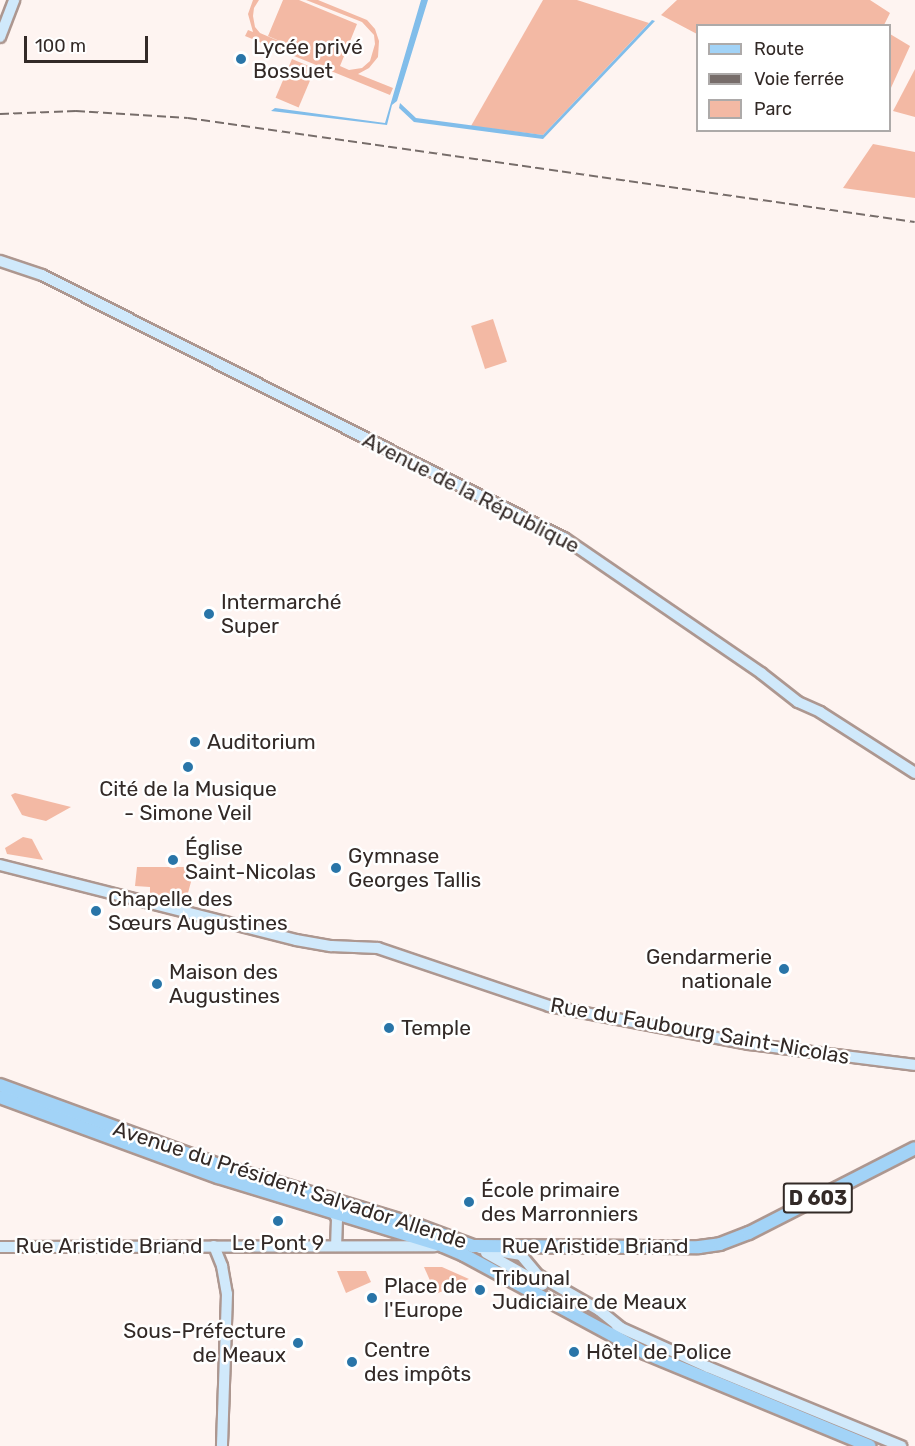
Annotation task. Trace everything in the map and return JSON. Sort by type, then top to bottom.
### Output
[{"type":"main road","name":"Avenue du Président Salvador Allende","points":[[0,1085],[225,1167],[419,1226],[473,1246]]},
{"type":"main road","name":"Avenue du Président Salvador Allende","points":[[0,1097],[207,1173],[443,1246],[464,1255],[611,1336],[696,1375],[870,1446]]},
{"type":"main road","name":"Rue Aristide Briand","points":[[473,1246],[699,1247],[720,1244],[748,1233],[915,1148]]},
{"type":"main road","points":[[696,1375],[715,1376],[882,1446]]},
{"type":"street","points":[[0,37],[14,0]]},
{"type":"street","name":"Avenue de la République","points":[[0,261],[51,280],[564,538],[761,673],[798,702],[817,710],[915,773]]},
{"type":"street","name":"Rue du Faubourg Saint-Nicolas","points":[[0,866],[296,940],[331,946],[378,948],[549,1006],[749,1044],[915,1065]]},
{"type":"street","points":[[334,1213],[337,1219],[336,1246]]},
{"type":"street","points":[[214,1246],[222,1266],[227,1294],[222,1446]]},
{"type":"street","points":[[473,1246],[493,1252],[512,1252],[521,1256],[538,1275],[599,1310],[621,1328],[708,1367],[901,1446]]},
{"type":"street","name":"Rue Aristide Briand","points":[[0,1247],[473,1246]]},
{"type":"green space","points":[[253,0],[259,0],[254,8],[253,16],[255,27],[260,33],[316,57],[268,36],[283,0],[299,0],[357,24],[340,66],[349,70],[362,68],[370,61],[375,44],[374,35],[362,22],[306,0],[318,0],[367,20],[375,29],[379,41],[378,57],[369,68],[358,74],[393,88],[390,95],[245,36],[248,30],[253,32],[248,14]]},
{"type":"green space","points":[[543,0],[577,0],[649,23],[543,135],[471,126]]},
{"type":"green space","points":[[677,0],[870,0],[890,13],[884,24],[696,24],[696,33],[661,15]]},
{"type":"green space","points":[[891,35],[910,46],[891,88]]},
{"type":"green space","points":[[292,59],[315,69],[299,107],[276,98]]},
{"type":"green space","points":[[915,69],[915,117],[893,111]]},
{"type":"green space","points":[[873,144],[915,152],[915,198],[843,188]]},
{"type":"green space","points":[[493,319],[507,362],[485,369],[471,326]]},
{"type":"green space","points":[[15,793],[71,807],[46,821],[29,817],[22,815],[11,795]]},
{"type":"green space","points":[[23,837],[32,839],[43,860],[7,854],[5,848]]},
{"type":"green space","points":[[137,867],[195,867],[185,904],[150,896],[150,887],[135,886]]},
{"type":"green space","points":[[424,1267],[442,1267],[469,1279],[436,1294]]},
{"type":"green space","points":[[337,1271],[366,1271],[371,1282],[346,1293]]},
{"type":"water","points":[[421,0],[428,0],[397,101],[392,105],[387,125],[271,111],[275,108],[385,123]]},
{"type":"water","points":[[652,20],[655,21],[543,139],[414,122],[399,108],[400,103],[416,118],[543,135]]},
{"type":"railway","points":[[0,114],[76,111],[188,118],[915,222]]},
{"type":"place","name":"Lycée privé Bossuet","points":[[241,59]]},
{"type":"place","name":"Intermarché Super","points":[[209,614]]},
{"type":"place","name":"Auditorium","points":[[195,742]]},
{"type":"place","name":"Cité de la Musique - Simone Veil","points":[[188,767]]},
{"type":"place","name":"Église Saint-Nicolas","points":[[173,860]]},
{"type":"place","name":"Gymnase Georges Tallis","points":[[336,868]]},
{"type":"place","name":"Chapelle des Sœurs Augustines","points":[[96,911]]},
{"type":"place","name":"Gendarmerie nationale","points":[[784,969]]},
{"type":"place","name":"Maison des Augustines","points":[[157,984]]},
{"type":"place","name":"Temple","points":[[389,1028]]},
{"type":"place","name":"École primaire des Marronniers","points":[[469,1202]]},
{"type":"place","name":"Le Pont 9","points":[[278,1221]]},
{"type":"place","name":"Tribunal Judiciaire de Meaux","points":[[480,1290]]},
{"type":"place","name":"Place de l'Europe","points":[[372,1298]]},
{"type":"place","name":"Sous-Préfecture de Meaux","points":[[298,1343]]},
{"type":"place","name":"Hôtel de Police","points":[[574,1352]]},
{"type":"place","name":"Centre des impôts","points":[[352,1362]]}]
